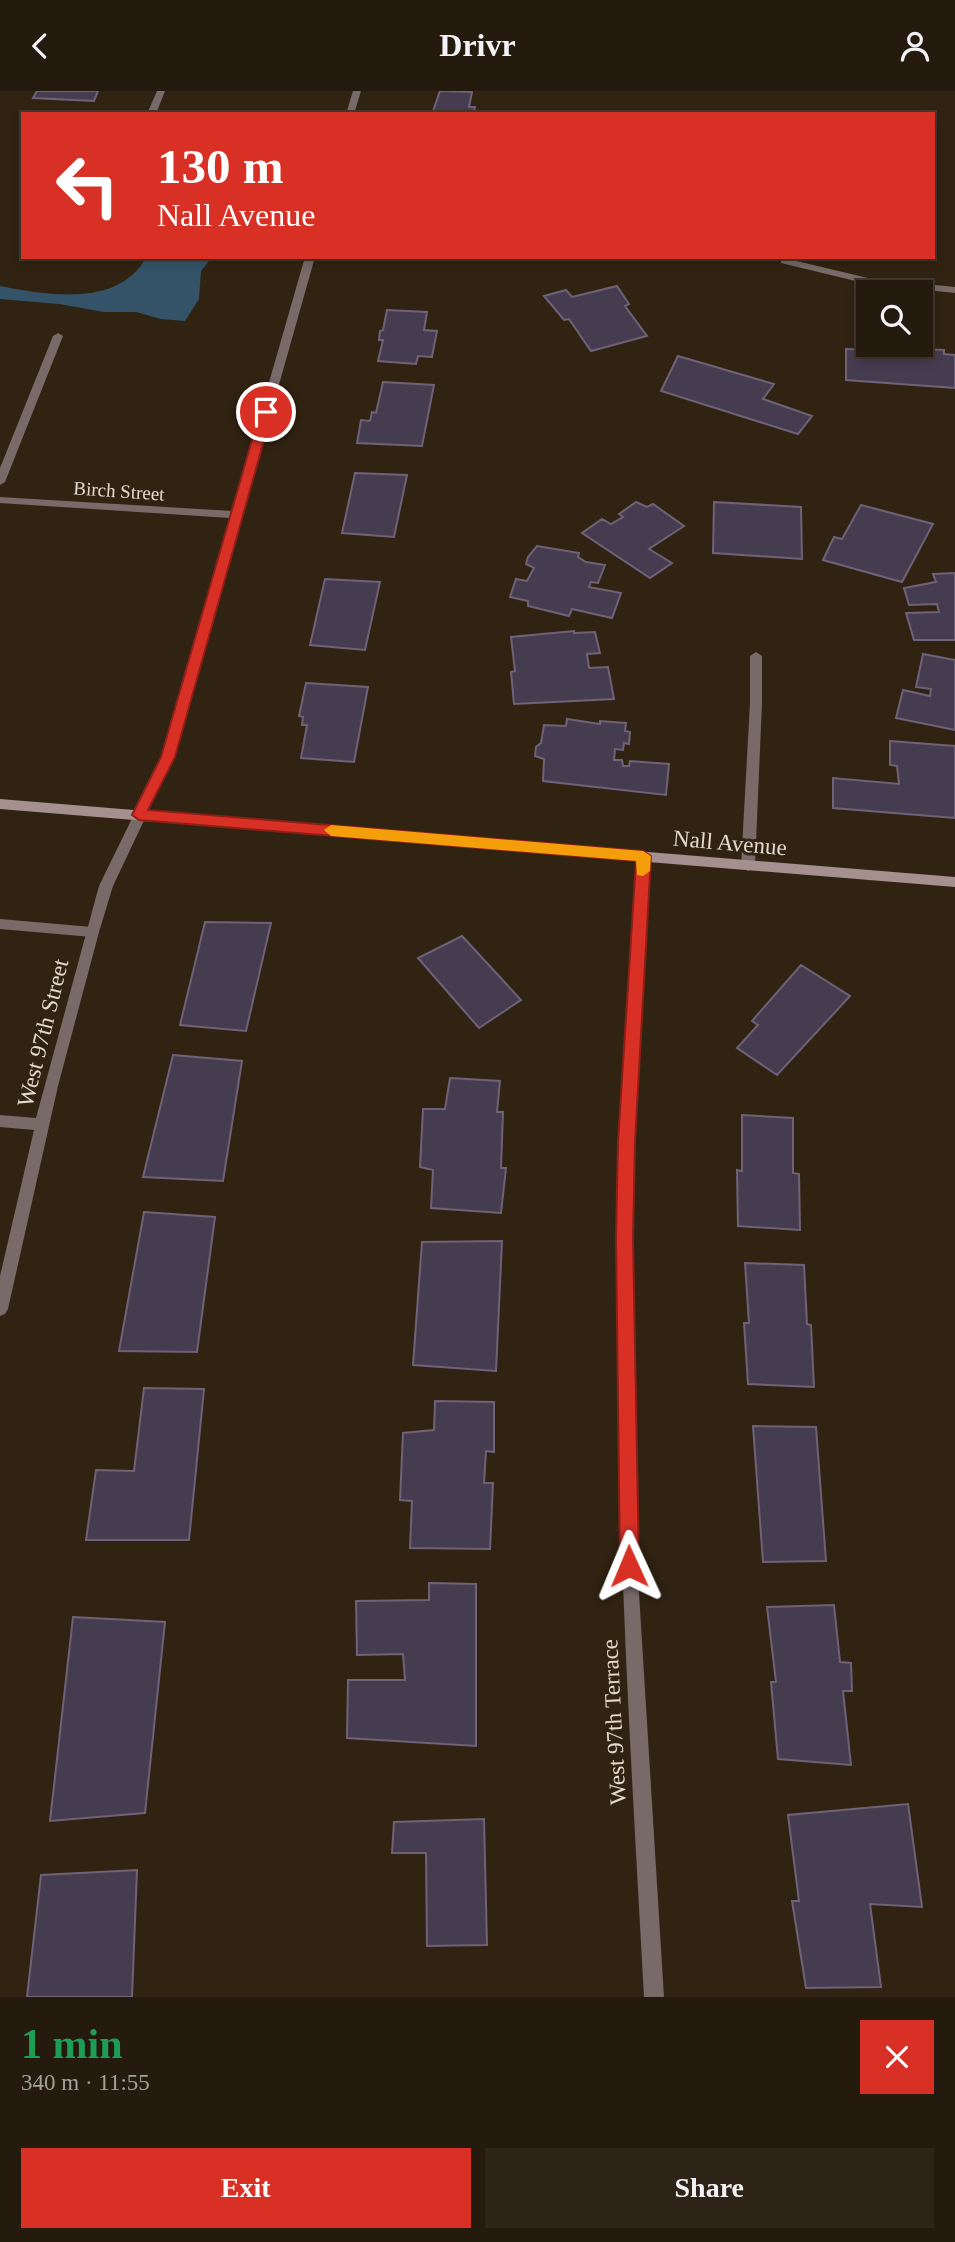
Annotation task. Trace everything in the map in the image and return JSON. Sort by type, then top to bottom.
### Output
[{"type":"main road","name":"Nall Avenue","points":[[0,804],[955,882]]},
{"type":"street","points":[[152,112],[161,91]]},
{"type":"street","points":[[351,112],[357,91]]},
{"type":"street","name":"West 97th Street","points":[[0,1309],[92,932],[106,886],[168,757],[309,259]]},
{"type":"street","points":[[784,261],[819,272],[872,283],[955,289]]},
{"type":"street","points":[[0,482],[58,336]]},
{"type":"street","name":"Birch Street","points":[[0,500],[236,515]]},
{"type":"street","points":[[748,866],[756,656]]},
{"type":"street","name":"West 97th Terrace","points":[[643,856],[627,1118],[625,1238],[630,1593],[654,1997]]},
{"type":"street","points":[[0,924],[92,932]]},
{"type":"street","points":[[0,1121],[43,1125]]},
{"type":"water","points":[[144,259],[210,259],[201,271],[199,299],[185,321],[161,319],[136,312],[104,312],[59,304],[0,299],[0,286],[80,294],[101,291],[119,284],[134,273]]},
{"type":"building","points":[[37,91],[98,91],[94,101],[33,98]]},
{"type":"building","points":[[440,91],[472,92],[469,107],[475,107],[474,112],[433,112]]},
{"type":"building","points":[[617,286],[629,304],[625,306],[647,336],[591,351],[569,319],[564,320],[544,296],[566,290],[572,297]]},
{"type":"building","points":[[387,310],[427,312],[424,330],[437,331],[432,357],[418,356],[416,364],[378,361],[383,340],[379,340],[380,331],[383,330]]},
{"type":"building","points":[[846,349],[856,349],[856,357],[933,357],[933,350],[944,350],[944,354],[955,355],[955,388],[846,380]]},
{"type":"building","points":[[678,356],[774,384],[763,399],[812,416],[798,434],[661,391]]},
{"type":"building","points":[[383,382],[434,385],[422,446],[357,443],[361,420],[370,421],[372,412],[376,413]]},
{"type":"building","points":[[355,473],[407,475],[394,537],[342,533]]},
{"type":"building","points":[[636,502],[647,507],[653,504],[684,526],[649,549],[672,563],[650,578],[582,533],[602,519],[611,524],[623,517],[619,514]]},
{"type":"building","points":[[714,502],[801,507],[802,559],[713,553]]},
{"type":"building","points":[[861,505],[933,524],[902,582],[823,560],[834,537],[842,539]]},
{"type":"building","points":[[537,546],[579,553],[578,557],[586,562],[605,565],[598,583],[591,582],[589,587],[621,593],[612,618],[572,609],[569,616],[528,606],[528,601],[510,597],[516,579],[527,581],[534,568],[526,564]]},
{"type":"building","points":[[955,573],[955,640],[914,640],[906,613],[939,612],[937,604],[909,605],[904,588],[936,582],[933,574]]},
{"type":"building","points":[[325,579],[380,582],[365,650],[310,645]]},
{"type":"building","points":[[574,631],[595,632],[600,653],[587,654],[589,668],[608,667],[614,699],[514,704],[511,672],[515,671],[511,637]]},
{"type":"building","points":[[923,654],[955,660],[955,730],[896,718],[903,690],[930,696],[931,689],[916,687]]},
{"type":"building","points":[[306,683],[368,687],[354,762],[301,758],[307,725],[302,725],[303,717],[299,716]]},
{"type":"building","points":[[567,719],[600,724],[600,721],[626,723],[625,731],[630,732],[629,744],[624,743],[623,750],[615,749],[614,760],[622,760],[623,766],[629,766],[630,761],[669,764],[666,795],[543,781],[544,759],[535,756],[536,747],[541,743],[544,725],[566,726]]},
{"type":"building","points":[[890,741],[955,746],[955,818],[833,808],[833,778],[899,784],[897,766],[890,765]]},
{"type":"building","points":[[205,922],[271,923],[246,1031],[180,1025]]},
{"type":"building","points":[[462,936],[521,1000],[479,1028],[418,958]]},
{"type":"building","points":[[801,965],[850,996],[777,1075],[737,1048],[758,1025],[752,1021]]},
{"type":"building","points":[[173,1055],[242,1061],[223,1181],[143,1177]]},
{"type":"building","points":[[450,1078],[500,1081],[497,1112],[503,1112],[501,1168],[506,1168],[501,1213],[431,1208],[433,1170],[420,1167],[423,1109],[445,1109]]},
{"type":"building","points":[[742,1115],[793,1118],[793,1173],[799,1174],[800,1230],[738,1226],[737,1170],[742,1171]]},
{"type":"building","points":[[144,1212],[215,1217],[197,1352],[119,1351]]},
{"type":"building","points":[[502,1241],[496,1371],[413,1365],[422,1242]]},
{"type":"building","points":[[745,1263],[804,1265],[814,1387],[748,1384],[744,1323],[749,1323]]},
{"type":"building","points":[[144,1388],[204,1389],[189,1540],[86,1540],[96,1470],[134,1471]]},
{"type":"building","points":[[435,1401],[494,1402],[494,1452],[486,1451],[484,1483],[493,1483],[490,1549],[410,1548],[412,1501],[400,1500],[403,1433],[434,1430]]},
{"type":"building","points":[[753,1426],[816,1427],[826,1561],[763,1562]]},
{"type":"building","points":[[429,1583],[476,1584],[476,1746],[347,1738],[348,1680],[405,1680],[403,1654],[357,1655],[356,1601],[429,1600]]},
{"type":"building","points":[[834,1605],[840,1662],[851,1663],[852,1691],[843,1691],[851,1765],[778,1759],[771,1682],[776,1682],[767,1607]]},
{"type":"building","points":[[73,1617],[165,1622],[145,1813],[50,1821]]},
{"type":"building","points":[[908,1804],[922,1907],[870,1904],[881,1987],[806,1988],[792,1901],[799,1901],[788,1815]]},
{"type":"building","points":[[484,1819],[487,1945],[427,1946],[426,1853],[392,1853],[394,1822]]},
{"type":"building","points":[[137,1870],[132,1997],[27,1997],[41,1875]]},
{"type":"slow traffic","points":[[331,830],[643,856],[643,871]]},
{"type":"route","points":[[266,412],[168,757],[139,815],[643,856],[626,1142],[629,1566]]}]
